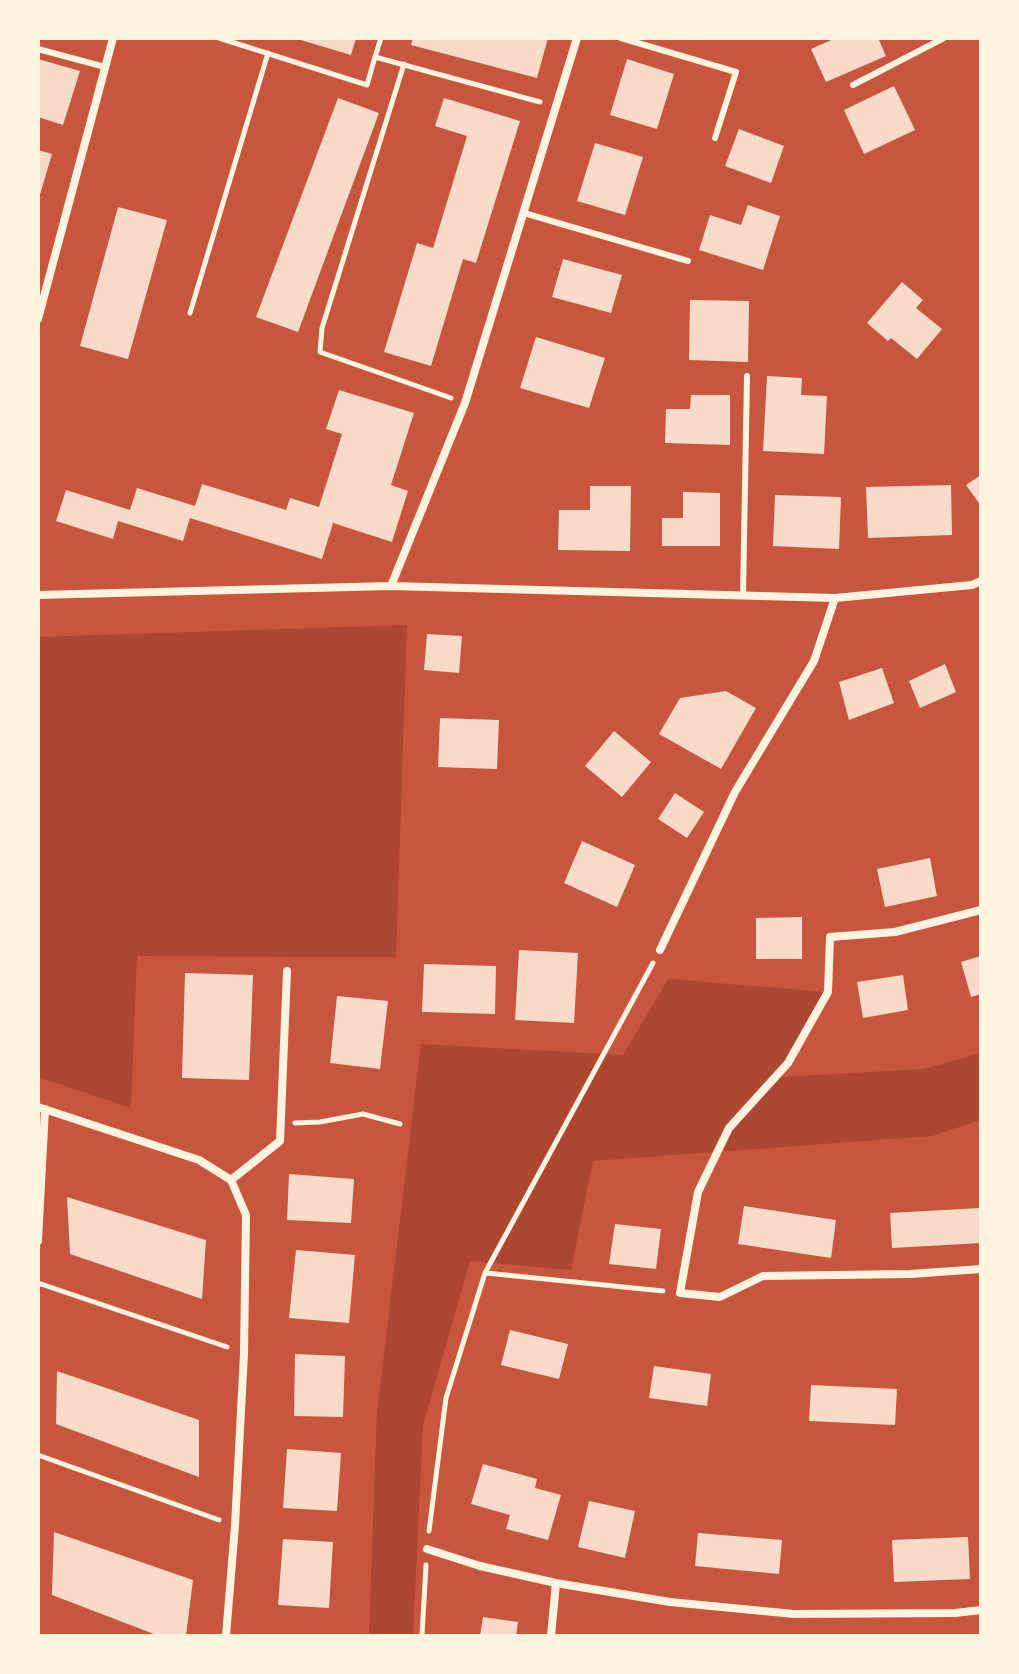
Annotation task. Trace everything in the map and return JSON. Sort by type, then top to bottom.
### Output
[{"type":"street","points":[[38,319],[113,38]]},
{"type":"street","points":[[391,586],[465,403],[577,38]]},
{"type":"street","points":[[38,595],[391,586],[835,598],[972,585],[981,581]]},
{"type":"street","points":[[660,950],[735,792],[814,661],[835,598]]},
{"type":"street","points":[[981,910],[895,932],[830,937],[828,992],[788,1063],[729,1128],[698,1192],[680,1293],[720,1297],[763,1276],[910,1274],[981,1269]]},
{"type":"street","points":[[231,1180],[280,1141],[287,971]]},
{"type":"street","points":[[38,1241],[41,1108],[199,1160],[231,1180],[246,1215],[244,1353],[226,1636]]},
{"type":"street","points":[[427,1549],[480,1566],[556,1583],[670,1602],[794,1614],[955,1613],[981,1610]]},
{"type":"street","points":[[551,1636],[556,1583]]},
{"type":"lane","points":[[621,38],[736,72],[715,138]]},
{"type":"lane","points":[[853,85],[944,38]]},
{"type":"lane","points":[[38,49],[105,67]]},
{"type":"lane","points":[[524,213],[688,261]]},
{"type":"lane","points":[[743,595],[747,376]]},
{"type":"path","points":[[219,38],[367,85],[381,38]]},
{"type":"path","points":[[190,313],[268,53]]},
{"type":"path","points":[[375,57],[557,107]]},
{"type":"path","points":[[404,64],[322,328],[320,352],[465,403]]},
{"type":"path","points":[[422,1636],[427,1549],[446,1398],[485,1273],[660,950]]},
{"type":"path","points":[[281,1123],[320,1122],[363,1114],[400,1124]]},
{"type":"path","points":[[485,1273],[680,1293]]},
{"type":"path","points":[[38,1283],[244,1353]]},
{"type":"path","points":[[38,1455],[235,1526]]},
{"type":"shaded area","points":[[407,625],[396,957],[137,956],[131,1108],[38,1077],[38,637]]},
{"type":"shaded area","points":[[668,979],[824,992],[781,1077],[923,1069],[981,1053],[981,1120],[932,1136],[593,1161],[571,1270],[470,1261],[423,1425],[413,1636],[369,1636],[377,1412],[421,1044],[623,1055]]},
{"type":"building","points":[[294,38],[356,38],[351,55]]},
{"type":"building","points":[[413,38],[548,38],[537,78],[411,45]]},
{"type":"building","points":[[836,38],[878,38],[886,56],[826,82],[811,49]]},
{"type":"building","points":[[38,59],[80,71],[63,125],[38,117]]},
{"type":"building","points":[[627,59],[674,74],[657,129],[610,115]]},
{"type":"building","points":[[894,86],[915,130],[864,154],[844,110]]},
{"type":"building","points":[[338,98],[379,113],[298,332],[256,317]]},
{"type":"building","points":[[444,98],[520,121],[476,263],[463,259],[431,366],[384,352],[417,243],[433,248],[467,136],[435,126]]},
{"type":"building","points":[[739,129],[784,146],[771,183],[725,166]]},
{"type":"building","points":[[595,143],[643,157],[625,215],[577,201]]},
{"type":"building","points":[[38,150],[52,154],[39,198],[38,198]]},
{"type":"building","points":[[748,205],[780,216],[763,270],[699,250],[710,215],[741,225]]},
{"type":"building","points":[[118,207],[167,220],[128,359],[80,346]]},
{"type":"building","points":[[563,259],[622,275],[611,313],[552,297]]},
{"type":"building","points":[[902,282],[923,300],[916,308],[942,329],[917,359],[867,323]]},
{"type":"building","points":[[690,300],[749,301],[748,362],[689,360]]},
{"type":"building","points":[[536,337],[605,358],[589,408],[520,388]]},
{"type":"building","points":[[767,376],[802,378],[801,395],[827,396],[824,454],[763,451]]},
{"type":"building","points":[[339,390],[414,413],[391,485],[408,491],[392,542],[333,523],[322,559],[190,518],[183,541],[118,521],[113,539],[56,521],[66,490],[130,510],[137,488],[195,506],[202,484],[286,510],[290,498],[319,507],[342,434],[326,429]]},
{"type":"building","points":[[691,395],[730,395],[730,445],[665,443],[666,409],[690,409]]},
{"type":"building","points":[[981,475],[981,506],[966,485]]},
{"type":"building","points":[[951,485],[952,535],[868,538],[866,487]]},
{"type":"building","points":[[590,486],[631,486],[630,551],[558,550],[559,510],[590,510]]},
{"type":"building","points":[[683,492],[720,493],[720,546],[662,546],[662,518],[683,518]]},
{"type":"building","points":[[775,495],[841,497],[839,549],[773,546]]},
{"type":"building","points":[[427,634],[462,636],[459,673],[424,670]]},
{"type":"building","points":[[945,664],[956,692],[920,708],[909,681]]},
{"type":"building","points":[[882,668],[894,703],[849,720],[839,682]]},
{"type":"building","points":[[726,691],[756,708],[721,769],[659,734],[680,698]]},
{"type":"building","points":[[440,718],[499,720],[497,769],[438,767]]},
{"type":"building","points":[[614,731],[651,762],[622,797],[585,766]]},
{"type":"building","points":[[675,793],[704,812],[687,838],[658,819]]},
{"type":"building","points":[[582,841],[635,865],[617,907],[564,883]]},
{"type":"building","points":[[930,858],[937,896],[885,907],[877,869]]},
{"type":"building","points":[[802,917],[802,959],[756,959],[756,918]]},
{"type":"building","points":[[519,950],[578,953],[574,1023],[515,1020]]},
{"type":"building","points":[[981,956],[981,994],[971,997],[961,962]]},
{"type":"building","points":[[424,964],[496,966],[495,1014],[422,1012]]},
{"type":"building","points":[[185,973],[253,975],[249,1080],[182,1078]]},
{"type":"building","points":[[903,975],[908,1010],[863,1018],[857,982]]},
{"type":"building","points":[[337,996],[388,1001],[380,1069],[330,1063]]},
{"type":"building","points":[[289,1174],[354,1179],[351,1223],[287,1220]]},
{"type":"building","points":[[67,1197],[206,1240],[202,1299],[70,1254]]},
{"type":"building","points":[[744,1206],[836,1220],[831,1258],[738,1244]]},
{"type":"building","points":[[980,1208],[981,1243],[892,1248],[890,1213]]},
{"type":"building","points":[[615,1224],[661,1229],[656,1269],[609,1264]]},
{"type":"building","points":[[296,1250],[355,1255],[349,1323],[289,1318]]},
{"type":"building","points":[[510,1330],[568,1344],[559,1379],[501,1365]]},
{"type":"building","points":[[295,1354],[345,1356],[343,1417],[294,1416]]},
{"type":"building","points":[[654,1366],[711,1374],[707,1406],[649,1398]]},
{"type":"building","points":[[57,1371],[199,1420],[199,1477],[56,1424]]},
{"type":"building","points":[[811,1385],[897,1389],[895,1425],[809,1421]]},
{"type":"building","points":[[287,1449],[341,1453],[337,1511],[283,1508]]},
{"type":"building","points":[[483,1464],[537,1479],[535,1488],[561,1495],[548,1540],[506,1529],[510,1515],[471,1504]]},
{"type":"building","points":[[589,1501],[635,1511],[625,1558],[578,1547]]},
{"type":"building","points":[[54,1532],[193,1580],[186,1636],[159,1636],[52,1595]]},
{"type":"building","points":[[698,1533],[782,1540],[779,1574],[695,1566]]},
{"type":"building","points":[[968,1537],[970,1579],[894,1582],[892,1540]]},
{"type":"building","points":[[283,1539],[333,1542],[329,1608],[278,1605]]},
{"type":"building","points":[[483,1617],[518,1622],[516,1636],[480,1636]]}]
